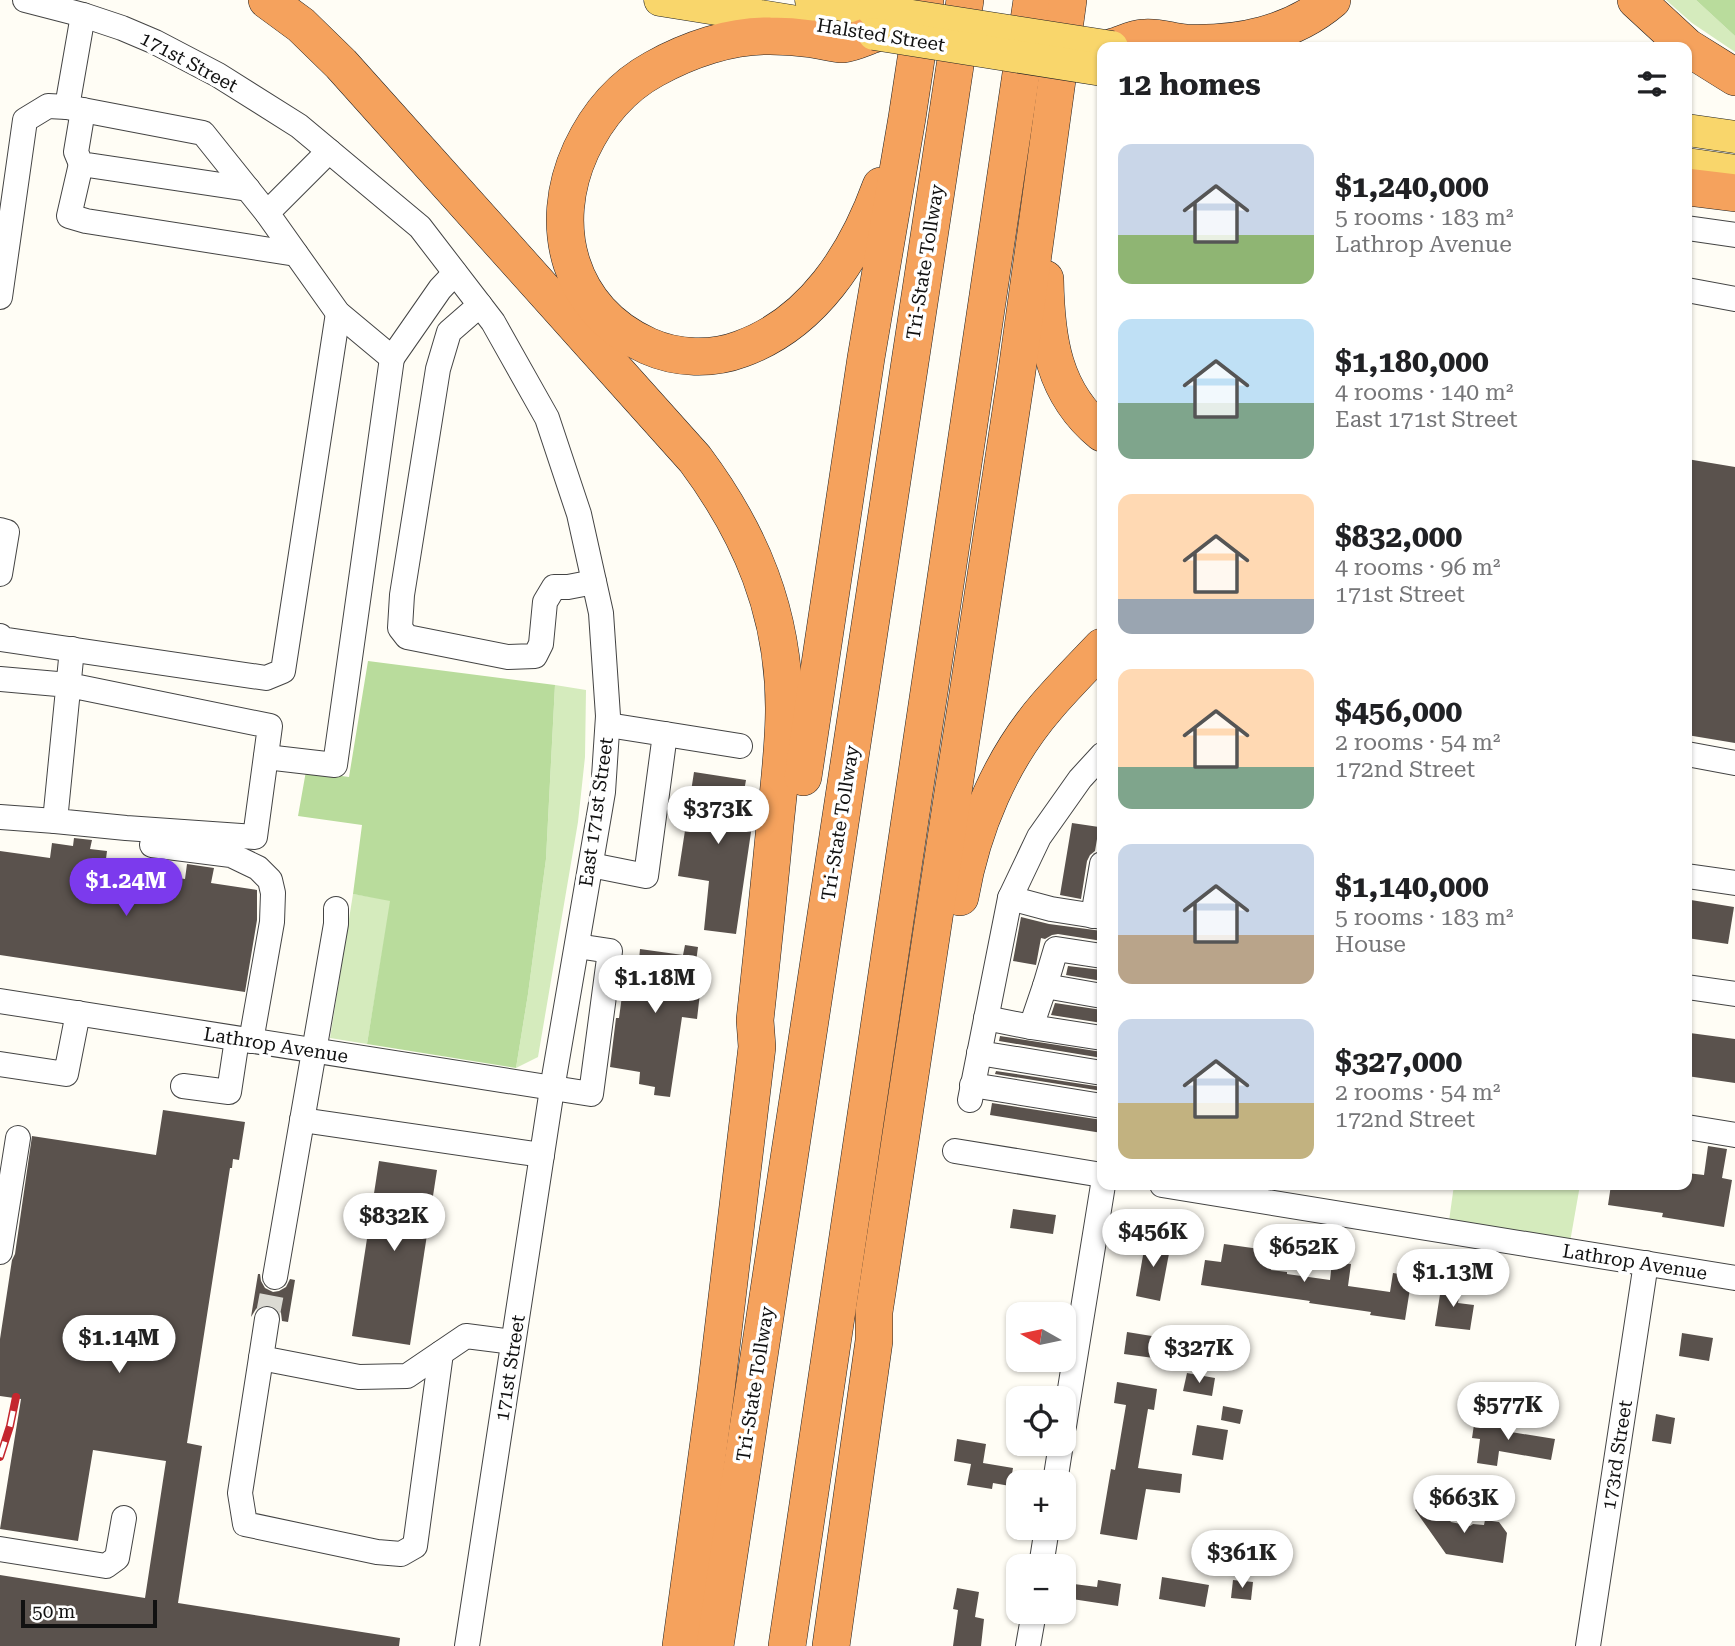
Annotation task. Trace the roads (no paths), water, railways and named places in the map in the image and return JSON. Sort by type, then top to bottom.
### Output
[{"type":"highway","points":[[267,0],[301,25],[341,64],[695,459],[723,497],[748,545],[773,616],[782,665],[784,707],[782,752],[755,1020],[757,1047],[716,1390],[681,1646]]},
{"type":"highway","points":[[757,1047],[768,1021],[862,384],[925,0]]},
{"type":"highway","name":"Tri-State Tollway","points":[[715,1646],[965,0]]},
{"type":"highway","points":[[787,1646],[1032,0]]},
{"type":"highway","points":[[831,1646],[874,1341],[874,1312],[1016,378],[1068,0]]},
{"type":"highway","points":[[1206,42],[1249,38],[1277,31],[1301,21],[1332,0]]},
{"type":"highway","points":[[1636,0],[1682,42]]},
{"type":"highway","points":[[870,15],[845,44],[767,36],[727,41],[669,61],[622,91],[596,122],[576,160],[570,180],[566,201],[566,238],[574,271],[582,288],[590,301],[614,326],[639,342],[668,353],[698,356],[726,353],[779,330],[828,286],[851,251],[876,201],[889,164],[897,117],[910,96]]},
{"type":"highway","points":[[1128,42],[1145,37],[1178,42]]},
{"type":"highway","points":[[1692,50],[1735,77]]},
{"type":"highway","points":[[1050,125],[1052,162],[1045,265],[1049,336],[1053,358],[1066,390],[1084,416],[1097,428]]},
{"type":"highway","points":[[1692,188],[1735,193]]},
{"type":"highway","points":[[874,1341],[884,1313],[962,883],[979,823],[1005,768],[1034,722],[1097,652]]},
{"type":"main road","name":"Halsted Street","points":[[660,0],[870,15],[1097,45]]},
{"type":"main road","name":"Halsted Street","points":[[811,0],[1097,69]]},
{"type":"main road","points":[[1692,131],[1735,137]]},
{"type":"main road","points":[[1692,165],[1735,171]]},
{"type":"street","name":"171st Street","points":[[25,0],[83,15],[155,42],[218,75],[277,111],[333,153]]},
{"type":"street","points":[[83,15],[75,108],[76,152],[81,164],[69,216],[86,221],[296,254]]},
{"type":"street","points":[[0,297],[25,120],[48,106],[75,108],[203,133],[267,214],[338,313],[392,358]]},
{"type":"street","points":[[267,214],[333,153]]},
{"type":"street","name":"East 171st Street","points":[[333,153],[420,227],[494,322],[547,418],[579,514],[601,613],[608,725],[603,792],[552,1089]]},
{"type":"street","points":[[81,164],[248,189]]},
{"type":"street","points":[[1692,229],[1735,235]]},
{"type":"street","points":[[266,757],[335,765],[392,358],[440,289],[455,273]]},
{"type":"street","points":[[1692,291],[1735,299]]},
{"type":"street","points":[[480,305],[449,332],[438,369],[402,595],[400,628],[407,637],[508,657],[535,656],[541,644],[545,602],[554,587],[594,582]]},
{"type":"street","points":[[0,636],[1,639],[266,678],[283,671],[338,313]]},
{"type":"street","points":[[0,530],[7,532],[0,574]]},
{"type":"street","points":[[55,821],[72,649]]},
{"type":"street","points":[[144,701],[149,661]]},
{"type":"street","points":[[0,678],[69,685],[270,726],[255,837]]},
{"type":"street","points":[[608,725],[740,746]]},
{"type":"street","points":[[591,865],[646,876],[665,734]]},
{"type":"street","points":[[1692,755],[1735,763]]},
{"type":"street","points":[[1097,760],[1080,779],[1039,837],[1010,898],[971,1092],[1097,1106]]},
{"type":"street","points":[[0,817],[255,837],[267,844],[267,851],[258,868]]},
{"type":"street","points":[[127,828],[127,835],[134,843],[231,855],[258,868],[270,880],[273,893],[272,922],[229,1092],[183,1086]]},
{"type":"street","points":[[1692,877],[1735,883]]},
{"type":"street","points":[[1010,898],[1097,917]]},
{"type":"street","points":[[275,1277],[336,924],[336,909]]},
{"type":"street","name":"Lathrop Avenue","points":[[0,1001],[591,1094],[610,951],[577,946]]},
{"type":"street","points":[[1031,1027],[1056,949],[1097,955]]},
{"type":"street","points":[[1045,986],[1097,995]]},
{"type":"street","points":[[1692,988],[1735,994]]},
{"type":"street","points":[[0,1064],[66,1074],[78,1013]]},
{"type":"street","points":[[986,1018],[1097,1037]]},
{"type":"street","points":[[979,1053],[1097,1072]]},
{"type":"street","name":"171st Street","points":[[467,1646],[552,1089]]},
{"type":"street","points":[[302,1120],[542,1155]]},
{"type":"street","points":[[1692,1128],[1735,1135]]},
{"type":"street","points":[[0,1252],[18,1138]]},
{"type":"street","points":[[955,1151],[1097,1174]]},
{"type":"street","points":[[1070,1386],[1102,1190]]},
{"type":"street","name":"Lathrop Avenue","points":[[1192,1190],[1735,1278]]},
{"type":"street","name":"173rd Street","points":[[1588,1646],[1646,1263]]},
{"type":"street","points":[[267,1319],[240,1493],[245,1524],[377,1552],[401,1554],[415,1546],[441,1353]]},
{"type":"street","points":[[261,1358],[359,1377],[407,1377],[466,1336],[513,1342]]},
{"type":"street","points":[[0,1549],[107,1566],[117,1558],[124,1518]]},
{"type":"street","points":[[1028,1646],[1032,1624]]},
{"type":"tunnel","points":[[267,1319],[275,1277]]},
{"type":"railway","points":[[0,1457],[16,1397]]}]
